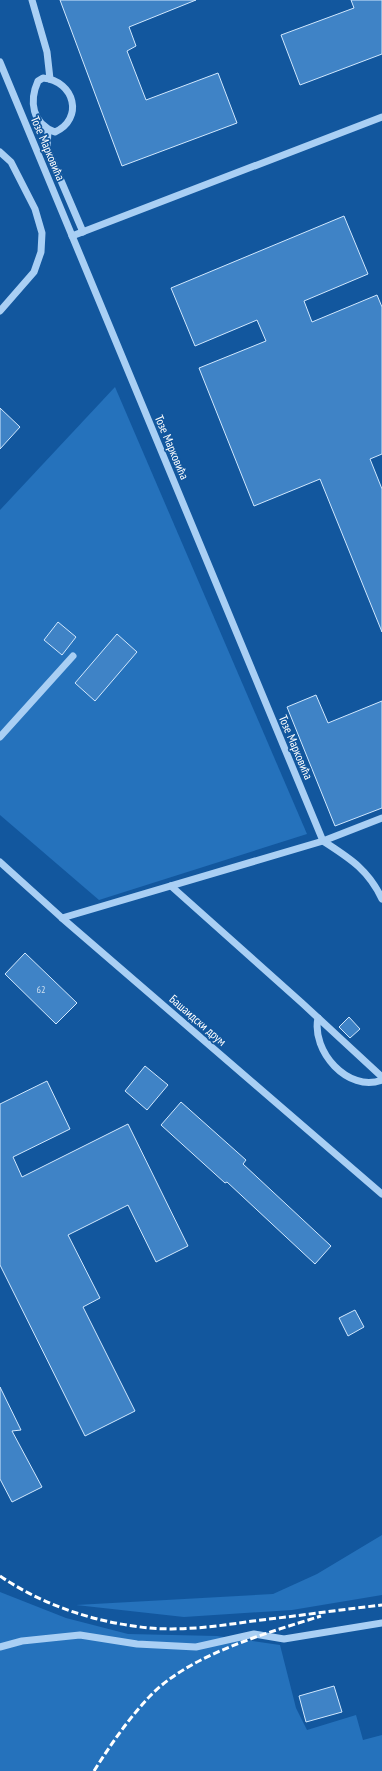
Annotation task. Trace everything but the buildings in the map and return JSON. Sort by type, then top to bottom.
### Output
[{"type":"street","points":[[32,0],[47,52],[50,79]]},
{"type":"street","name":"Тозе Марковића","points":[[0,62],[323,841]]},
{"type":"street","points":[[43,78],[63,84],[68,90],[72,105],[69,121],[64,128],[55,132],[48,130],[38,118],[32,104],[34,89],[38,81],[43,78]]},
{"type":"street","points":[[72,236],[382,117]]},
{"type":"street","points":[[48,130],[47,148],[83,232]]},
{"type":"street","points":[[0,152],[11,162],[35,209],[42,233],[42,252],[34,272],[0,311]]},
{"type":"street","points":[[0,737],[73,656]]},
{"type":"street","points":[[62,918],[323,841],[382,818]]},
{"type":"street","points":[[323,841],[351,859],[360,867],[375,886],[382,899]]},
{"type":"street","name":"Башаидски друм","points":[[0,862],[62,918],[382,1194]]},
{"type":"street","points":[[171,886],[318,1018],[382,1078]]},
{"type":"street","points":[[318,1018],[318,1035],[324,1051],[333,1066],[348,1076],[366,1082],[382,1078]]},
{"type":"street","points":[[0,1647],[22,1641],[80,1635],[137,1644],[196,1646],[254,1634],[284,1639],[382,1623]]},
{"type":"shaded area","points":[[115,387],[307,834],[99,900],[0,815],[0,510]]},
{"type":"shaded area","points":[[382,1535],[382,1595],[292,1610],[184,1617],[76,1605],[273,1594],[317,1574]]},
{"type":"shaded area","points":[[0,1592],[66,1618],[128,1634],[217,1636],[280,1645],[296,1708],[307,1730],[356,1715],[363,1740],[382,1735],[382,1771],[0,1771]]},
{"type":"railway","points":[[0,1576],[35,1596],[72,1611],[130,1626],[163,1629],[202,1628],[382,1605]]},
{"type":"railway","points":[[94,1771],[128,1722],[151,1695],[187,1668],[208,1656],[231,1646],[321,1616]]}]
